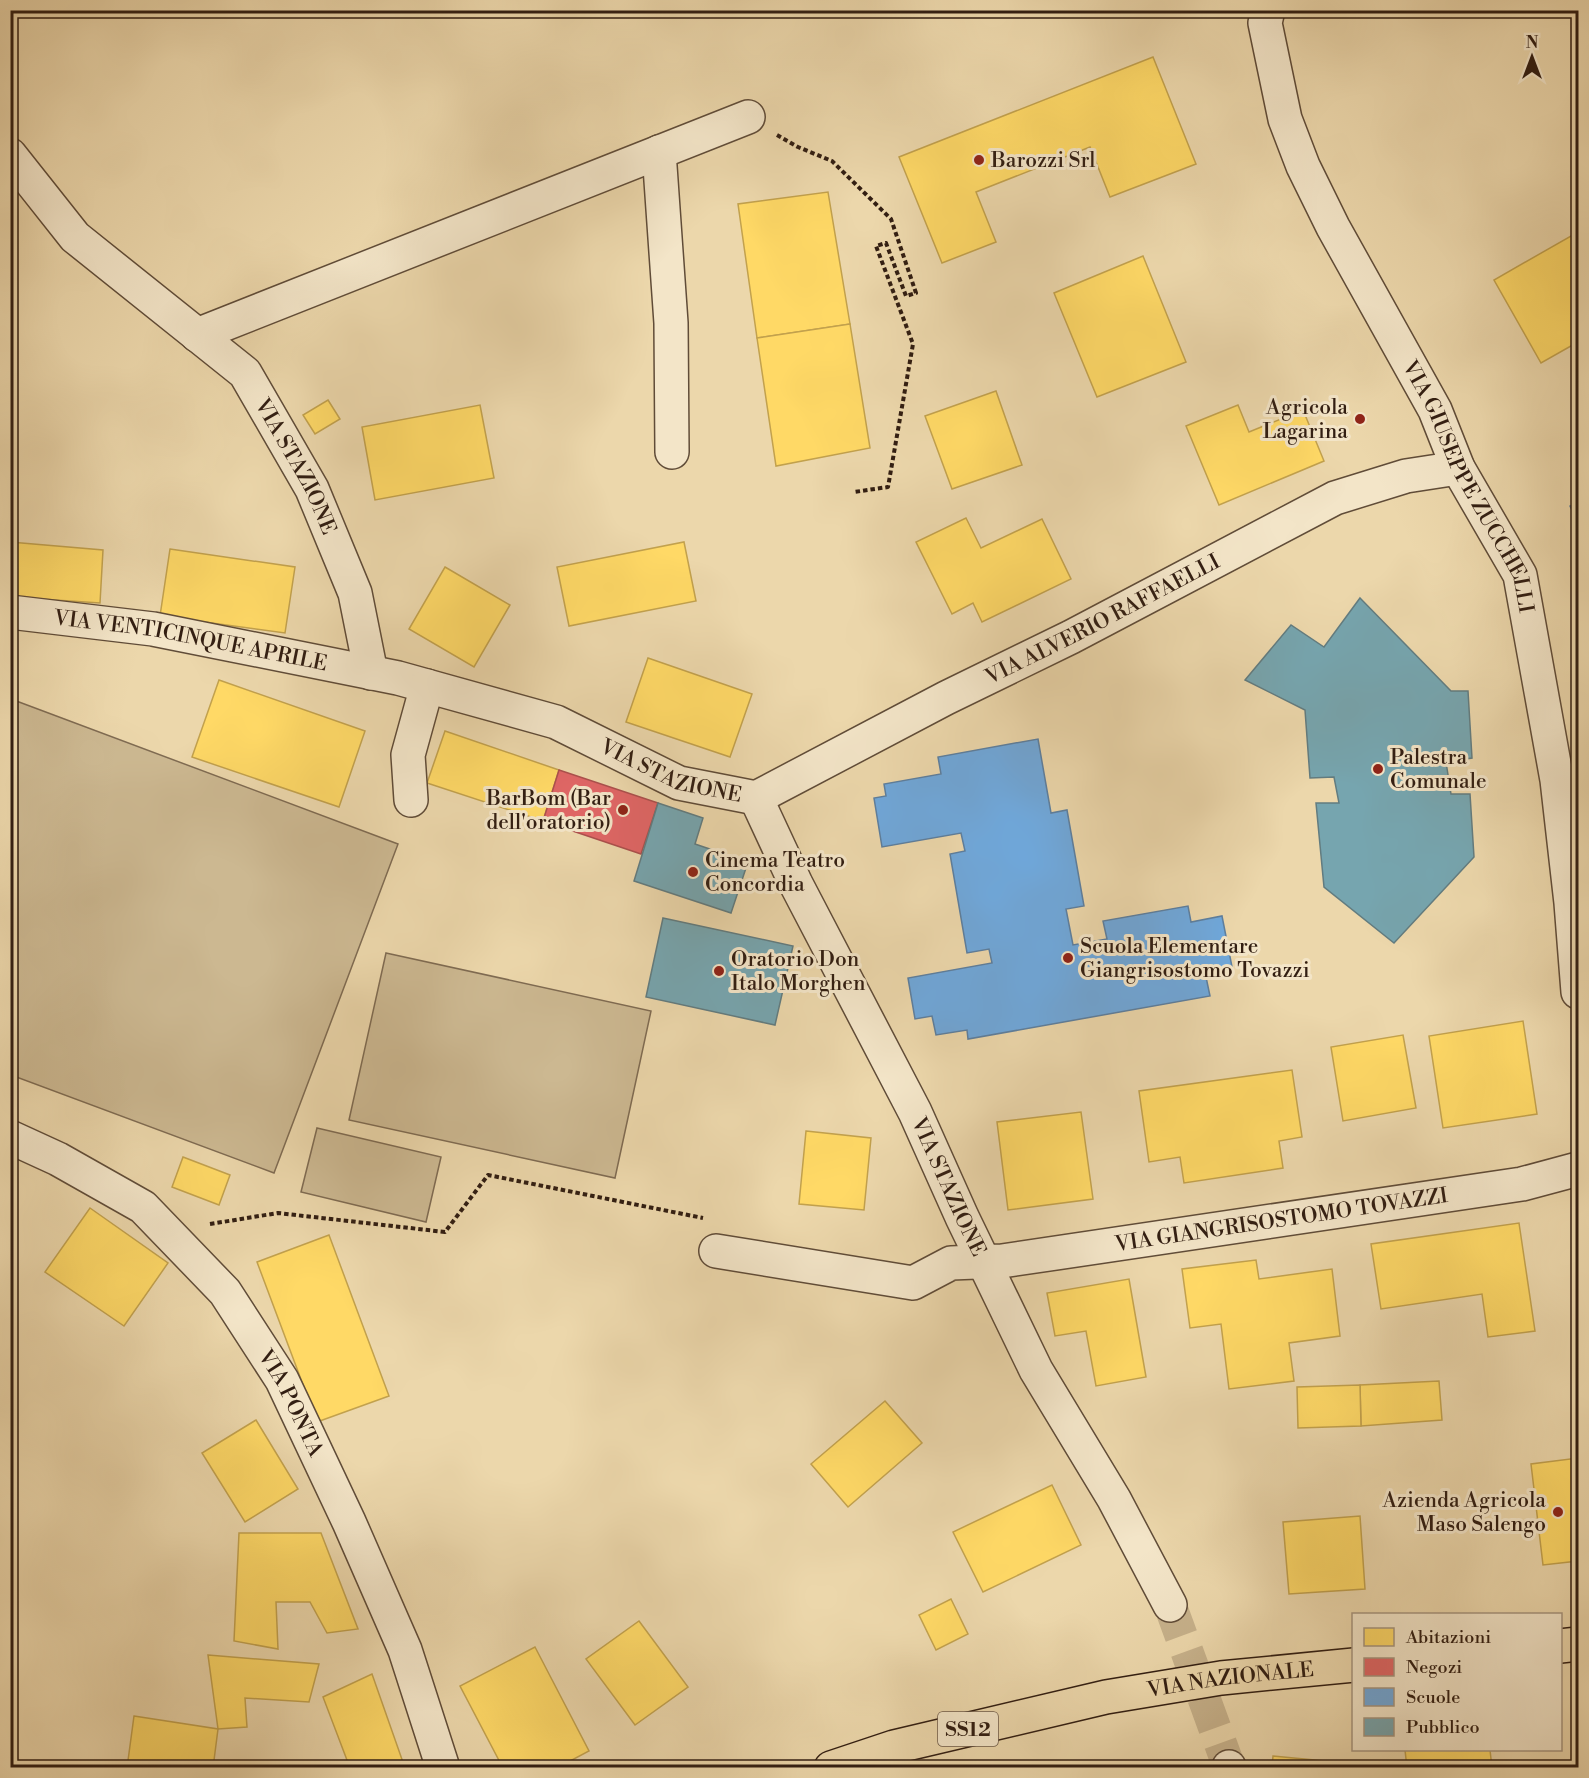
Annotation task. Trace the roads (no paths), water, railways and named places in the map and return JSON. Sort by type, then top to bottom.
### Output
[{"type":"main road","points":[[1562,1646],[1578,1644]]},
{"type":"main road","name":"VIA NAZIONALE","points":[[831,1767],[894,1747],[1106,1697],[1221,1677],[1352,1665]]},
{"type":"street","name":"VIA GIUSEPPE ZUCCHELLI","points":[[1268,10],[1265,23],[1285,119],[1303,166],[1333,227],[1435,410],[1458,468],[1520,576],[1557,780],[1575,903],[1578,992]]},
{"type":"street","points":[[197,334],[748,117]]},
{"type":"street","points":[[659,152],[671,323],[672,452]]},
{"type":"street","name":"VIA STAZIONE","points":[[10,155],[75,237],[244,373],[312,489],[356,593],[370,673],[427,686],[555,722],[679,783],[756,798],[796,884],[915,1112],[1036,1370],[1114,1499],[1170,1605]]},
{"type":"street","name":"VIA ALVERIO RAFFAELLI","points":[[756,798],[1335,498],[1406,476],[1458,468]]},
{"type":"street","name":"VIA VENTICINQUE APRILE","points":[[10,612],[153,629],[370,673]]},
{"type":"street","points":[[411,800],[408,755],[427,686]]},
{"type":"street","name":"VIA PONTA","points":[[10,1137],[58,1159],[142,1207],[225,1292],[282,1380],[349,1522],[405,1650],[443,1767]]},
{"type":"street","name":"VIA GIANGRISOSTOMO TOVAZZI","points":[[713,1235],[913,1283],[951,1263],[1002,1261],[1522,1184],[1578,1169]]},
{"type":"tunnel","points":[[1170,1605],[1229,1767]]},
{"type":"place","name":"Barozzi Srl","points":[[979,160]]},
{"type":"place","name":"Agricola Lagarina","points":[[1360,419]]},
{"type":"place","name":"Palestra Comunale","points":[[1378,769]]},
{"type":"place","name":"BarBom (Bar dell'oratorio)","points":[[623,810]]},
{"type":"place","name":"Cinema Teatro Concordia","points":[[693,872]]},
{"type":"place","name":"Scuola Elementare Giangrisostomo Tovazzi","points":[[1068,958]]},
{"type":"place","name":"Oratorio Don Italo Morghen","points":[[719,971]]},
{"type":"place","name":"Azienda Agricola Maso Salengo","points":[[1558,1512]]}]
